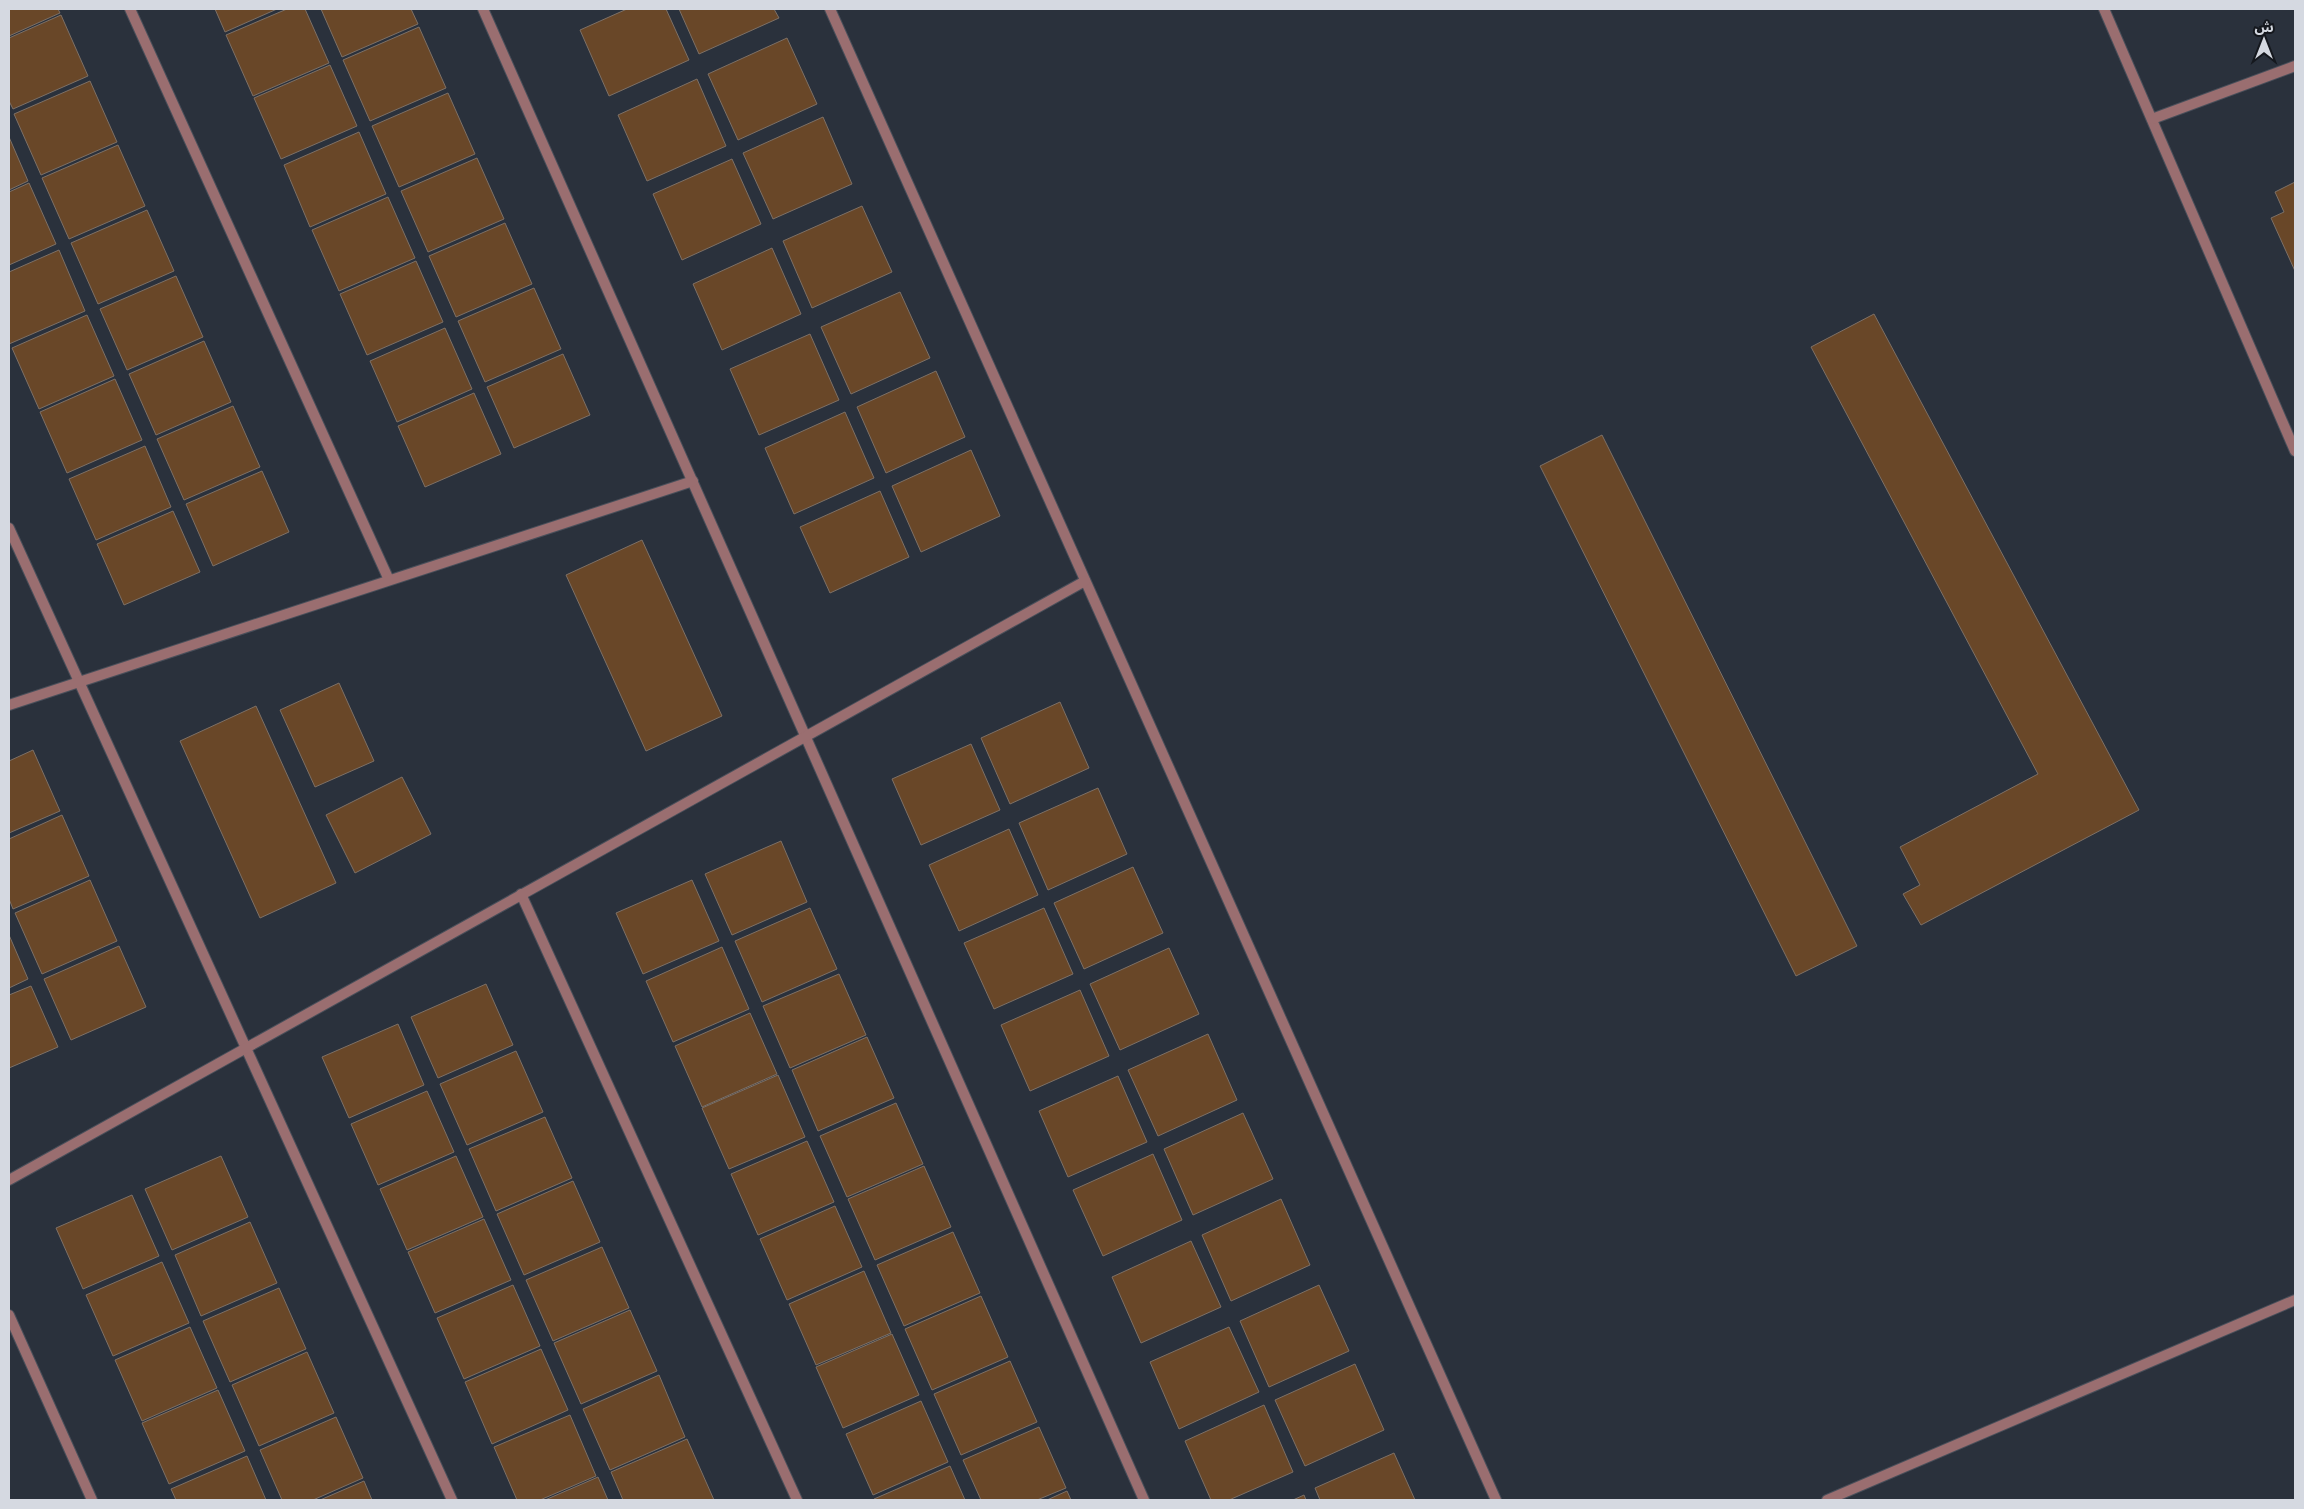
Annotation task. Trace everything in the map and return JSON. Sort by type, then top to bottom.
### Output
[{"type":"street","points":[[130,9],[389,580]]},
{"type":"street","points":[[483,9],[1144,1500]]},
{"type":"street","points":[[830,9],[1496,1500]]},
{"type":"street","points":[[2104,9],[2295,451]]},
{"type":"street","points":[[2152,119],[2295,66]]},
{"type":"street","points":[[9,705],[692,481]]},
{"type":"street","points":[[9,528],[452,1500]]},
{"type":"street","points":[[9,1180],[1085,581]]},
{"type":"street","points":[[522,894],[797,1500]]},
{"type":"street","points":[[1827,1500],[2295,1300]]},
{"type":"street","points":[[9,1314],[92,1500]]},
{"type":"building","points":[[9,9],[58,9],[60,13],[9,36]]},
{"type":"building","points":[[215,9],[277,9],[225,32]]},
{"type":"building","points":[[287,9],[305,9],[329,63],[253,96],[226,35]]},
{"type":"building","points":[[321,9],[411,9],[418,24],[342,57]]},
{"type":"building","points":[[627,9],[666,9],[689,60],[609,96],[580,30]]},
{"type":"building","points":[[679,9],[774,9],[779,18],[699,54]]},
{"type":"building","points":[[61,15],[88,76],[13,109],[9,101],[9,38]]},
{"type":"building","points":[[419,27],[446,88],[370,121],[343,60]]},
{"type":"building","points":[[787,38],[817,104],[738,140],[708,74]]},
{"type":"building","points":[[330,65],[357,126],[281,159],[254,98]]},
{"type":"building","points":[[697,79],[726,146],[647,181],[618,115]]},
{"type":"building","points":[[90,81],[117,142],[41,175],[14,114]]},
{"type":"building","points":[[448,93],[475,154],[399,187],[372,126]]},
{"type":"building","points":[[823,117],[852,184],[773,219],[743,153]]},
{"type":"building","points":[[359,132],[386,194],[310,227],[284,165]]},
{"type":"building","points":[[9,137],[28,181],[9,190]]},
{"type":"building","points":[[118,145],[145,206],[69,239],[42,178]]},
{"type":"building","points":[[477,158],[504,219],[428,252],[401,191]]},
{"type":"building","points":[[732,159],[761,224],[682,260],[653,194]]},
{"type":"building","points":[[2295,182],[2295,271],[2271,218],[2284,212],[2275,192]]},
{"type":"building","points":[[29,183],[56,244],[9,265],[9,192]]},
{"type":"building","points":[[388,197],[415,258],[339,291],[312,230]]},
{"type":"building","points":[[862,206],[892,272],[812,308],[783,241]]},
{"type":"building","points":[[147,210],[174,271],[98,304],[71,243]]},
{"type":"building","points":[[505,223],[532,284],[456,317],[429,256]]},
{"type":"building","points":[[772,248],[801,314],[722,350],[693,284]]},
{"type":"building","points":[[59,250],[85,311],[9,344],[9,272]]},
{"type":"building","points":[[416,261],[443,322],[367,355],[340,294]]},
{"type":"building","points":[[176,276],[203,337],[127,370],[100,309]]},
{"type":"building","points":[[534,288],[561,349],[485,382],[458,321]]},
{"type":"building","points":[[900,292],[930,358],[851,394],[821,327]]},
{"type":"building","points":[[1874,314],[2139,810],[1921,925],[1903,894],[1920,885],[1900,847],[2038,774],[1811,347]]},
{"type":"building","points":[[87,315],[114,376],[39,409],[12,348]]},
{"type":"building","points":[[445,328],[472,389],[397,422],[370,361]]},
{"type":"building","points":[[810,334],[839,400],[759,435],[730,369]]},
{"type":"building","points":[[204,341],[231,402],[156,435],[129,374]]},
{"type":"building","points":[[563,354],[590,415],[514,448],[487,387]]},
{"type":"building","points":[[936,371],[965,437],[886,473],[857,407]]},
{"type":"building","points":[[115,379],[142,440],[67,473],[40,412]]},
{"type":"building","points":[[474,393],[501,454],[425,487],[398,426]]},
{"type":"building","points":[[233,406],[260,467],[184,500],[157,439]]},
{"type":"building","points":[[845,412],[874,478],[794,514],[765,448]]},
{"type":"building","points":[[1602,435],[1857,946],[1796,976],[1540,466]]},
{"type":"building","points":[[145,446],[171,507],[96,540],[69,479]]},
{"type":"building","points":[[971,450],[1000,516],[921,552],[892,486]]},
{"type":"building","points":[[262,471],[289,532],[213,566],[186,504]]},
{"type":"building","points":[[880,491],[909,557],[830,593],[800,527]]},
{"type":"building","points":[[173,511],[200,572],[124,605],[97,544]]},
{"type":"building","points":[[642,540],[722,716],[646,751],[566,575]]},
{"type":"building","points":[[339,683],[374,761],[315,787],[280,710]]},
{"type":"building","points":[[1060,702],[1089,768],[1010,804],[981,738]]},
{"type":"building","points":[[256,706],[336,883],[260,918],[180,741]]},
{"type":"building","points":[[971,744],[1000,810],[921,845],[892,779]]},
{"type":"building","points":[[33,750],[60,811],[9,833],[9,761]]},
{"type":"building","points":[[402,777],[431,834],[355,873],[326,815]]},
{"type":"building","points":[[1098,788],[1127,854],[1048,890],[1019,823]]},
{"type":"building","points":[[62,815],[89,876],[13,909],[9,899],[9,839]]},
{"type":"building","points":[[1009,829],[1038,895],[959,931],[929,865]]},
{"type":"building","points":[[781,841],[807,902],[732,935],[705,874]]},
{"type":"building","points":[[1133,867],[1163,933],[1084,969],[1054,903]]},
{"type":"building","points":[[90,880],[117,941],[42,974],[15,913]]},
{"type":"building","points":[[692,880],[719,941],[643,974],[616,913]]},
{"type":"building","points":[[810,908],[837,969],[762,1002],[735,941]]},
{"type":"building","points":[[1044,908],[1073,974],[994,1009],[964,943]]},
{"type":"building","points":[[9,935],[28,979],[9,988]]},
{"type":"building","points":[[119,946],[146,1007],[71,1040],[44,979]]},
{"type":"building","points":[[722,947],[749,1009],[673,1042],[646,981]]},
{"type":"building","points":[[1169,948],[1199,1014],[1120,1050],[1090,984]]},
{"type":"building","points":[[839,974],[866,1035],[790,1068],[763,1006]]},
{"type":"building","points":[[486,984],[513,1045],[438,1078],[411,1017]]},
{"type":"building","points":[[31,986],[58,1047],[9,1068],[9,995]]},
{"type":"building","points":[[1080,990],[1109,1056],[1030,1091],[1001,1025]]},
{"type":"building","points":[[750,1013],[777,1074],[702,1107],[675,1046]]},
{"type":"building","points":[[398,1024],[424,1085],[349,1118],[322,1057]]},
{"type":"building","points":[[1208,1034],[1237,1100],[1158,1136],[1128,1070]]},
{"type":"building","points":[[867,1037],[894,1098],[818,1131],[792,1070]]},
{"type":"building","points":[[516,1051],[543,1112],[467,1145],[440,1084]]},
{"type":"building","points":[[778,1075],[805,1137],[729,1169],[702,1108]]},
{"type":"building","points":[[1118,1076],[1147,1142],[1068,1177],[1039,1111]]},
{"type":"building","points":[[427,1091],[454,1152],[378,1185],[351,1124]]},
{"type":"building","points":[[896,1103],[923,1164],[847,1197],[820,1136]]},
{"type":"building","points":[[1243,1113],[1273,1179],[1193,1215],[1164,1149]]},
{"type":"building","points":[[545,1117],[572,1178],[496,1211],[469,1149]]},
{"type":"building","points":[[807,1141],[834,1202],[758,1235],[731,1174]]},
{"type":"building","points":[[1153,1154],[1182,1220],[1103,1256],[1073,1190]]},
{"type":"building","points":[[221,1156],[248,1217],[172,1250],[145,1189]]},
{"type":"building","points":[[456,1156],[483,1217],[407,1250],[380,1189]]},
{"type":"building","points":[[924,1166],[951,1227],[875,1260],[848,1199]]},
{"type":"building","points":[[573,1181],[600,1242],[524,1275],[497,1214]]},
{"type":"building","points":[[132,1195],[159,1256],[83,1289],[56,1228]]},
{"type":"building","points":[[1281,1199],[1310,1265],[1231,1301],[1202,1235]]},
{"type":"building","points":[[835,1206],[862,1267],[787,1300],[760,1239]]},
{"type":"building","points":[[484,1219],[511,1280],[435,1313],[408,1252]]},
{"type":"building","points":[[250,1222],[277,1283],[201,1316],[175,1255]]},
{"type":"building","points":[[953,1232],[980,1293],[904,1326],[877,1265]]},
{"type":"building","points":[[1191,1241],[1221,1307],[1141,1343],[1112,1277]]},
{"type":"building","points":[[602,1247],[629,1308],[553,1341],[526,1280]]},
{"type":"building","points":[[162,1262],[189,1323],[113,1356],[86,1295]]},
{"type":"building","points":[[864,1271],[891,1333],[816,1365],[789,1304]]},
{"type":"building","points":[[513,1285],[540,1346],[464,1379],[437,1318]]},
{"type":"building","points":[[1319,1285],[1349,1351],[1269,1387],[1240,1321]]},
{"type":"building","points":[[279,1288],[306,1349],[230,1382],[203,1321]]},
{"type":"building","points":[[981,1296],[1008,1357],[932,1390],[905,1329]]},
{"type":"building","points":[[630,1310],[657,1371],[581,1404],[554,1343]]},
{"type":"building","points":[[190,1327],[217,1388],[142,1421],[115,1360]]},
{"type":"building","points":[[1229,1327],[1259,1392],[1179,1429],[1150,1362]]},
{"type":"building","points":[[892,1334],[919,1395],[843,1428],[816,1367]]},
{"type":"building","points":[[541,1349],[568,1410],[492,1444],[465,1382]]},
{"type":"building","points":[[307,1352],[334,1413],[259,1446],[232,1385]]},
{"type":"building","points":[[1010,1361],[1037,1422],[961,1455],[934,1394]]},
{"type":"building","points":[[1355,1364],[1384,1430],[1305,1466],[1275,1400]]},
{"type":"building","points":[[659,1375],[685,1437],[610,1470],[583,1409]]},
{"type":"building","points":[[218,1390],[245,1451],[169,1484],[142,1423]]},
{"type":"building","points":[[921,1401],[948,1462],[873,1495],[846,1434]]},
{"type":"building","points":[[1264,1405],[1293,1472],[1229,1500],[1211,1500],[1185,1441]]},
{"type":"building","points":[[570,1415],[596,1476],[540,1500],[517,1500],[494,1447]]},
{"type":"building","points":[[336,1417],[363,1478],[313,1500],[282,1500],[260,1450]]},
{"type":"building","points":[[1039,1427],[1066,1488],[1037,1500],[981,1500],[963,1460]]},
{"type":"building","points":[[687,1439],[714,1500],[623,1500],[611,1472]]},
{"type":"building","points":[[1394,1453],[1415,1500],[1320,1500],[1315,1488]]},
{"type":"building","points":[[247,1456],[266,1500],[176,1500],[171,1489]]},
{"type":"building","points":[[950,1466],[965,1500],[874,1499]]},
{"type":"building","points":[[598,1477],[608,1500],[545,1500]]},
{"type":"building","points":[[364,1481],[372,1500],[320,1500]]},
{"type":"building","points":[[1067,1491],[1071,1500],[1047,1500]]},
{"type":"building","points":[[1304,1495],[1306,1500],[1293,1500]]}]
